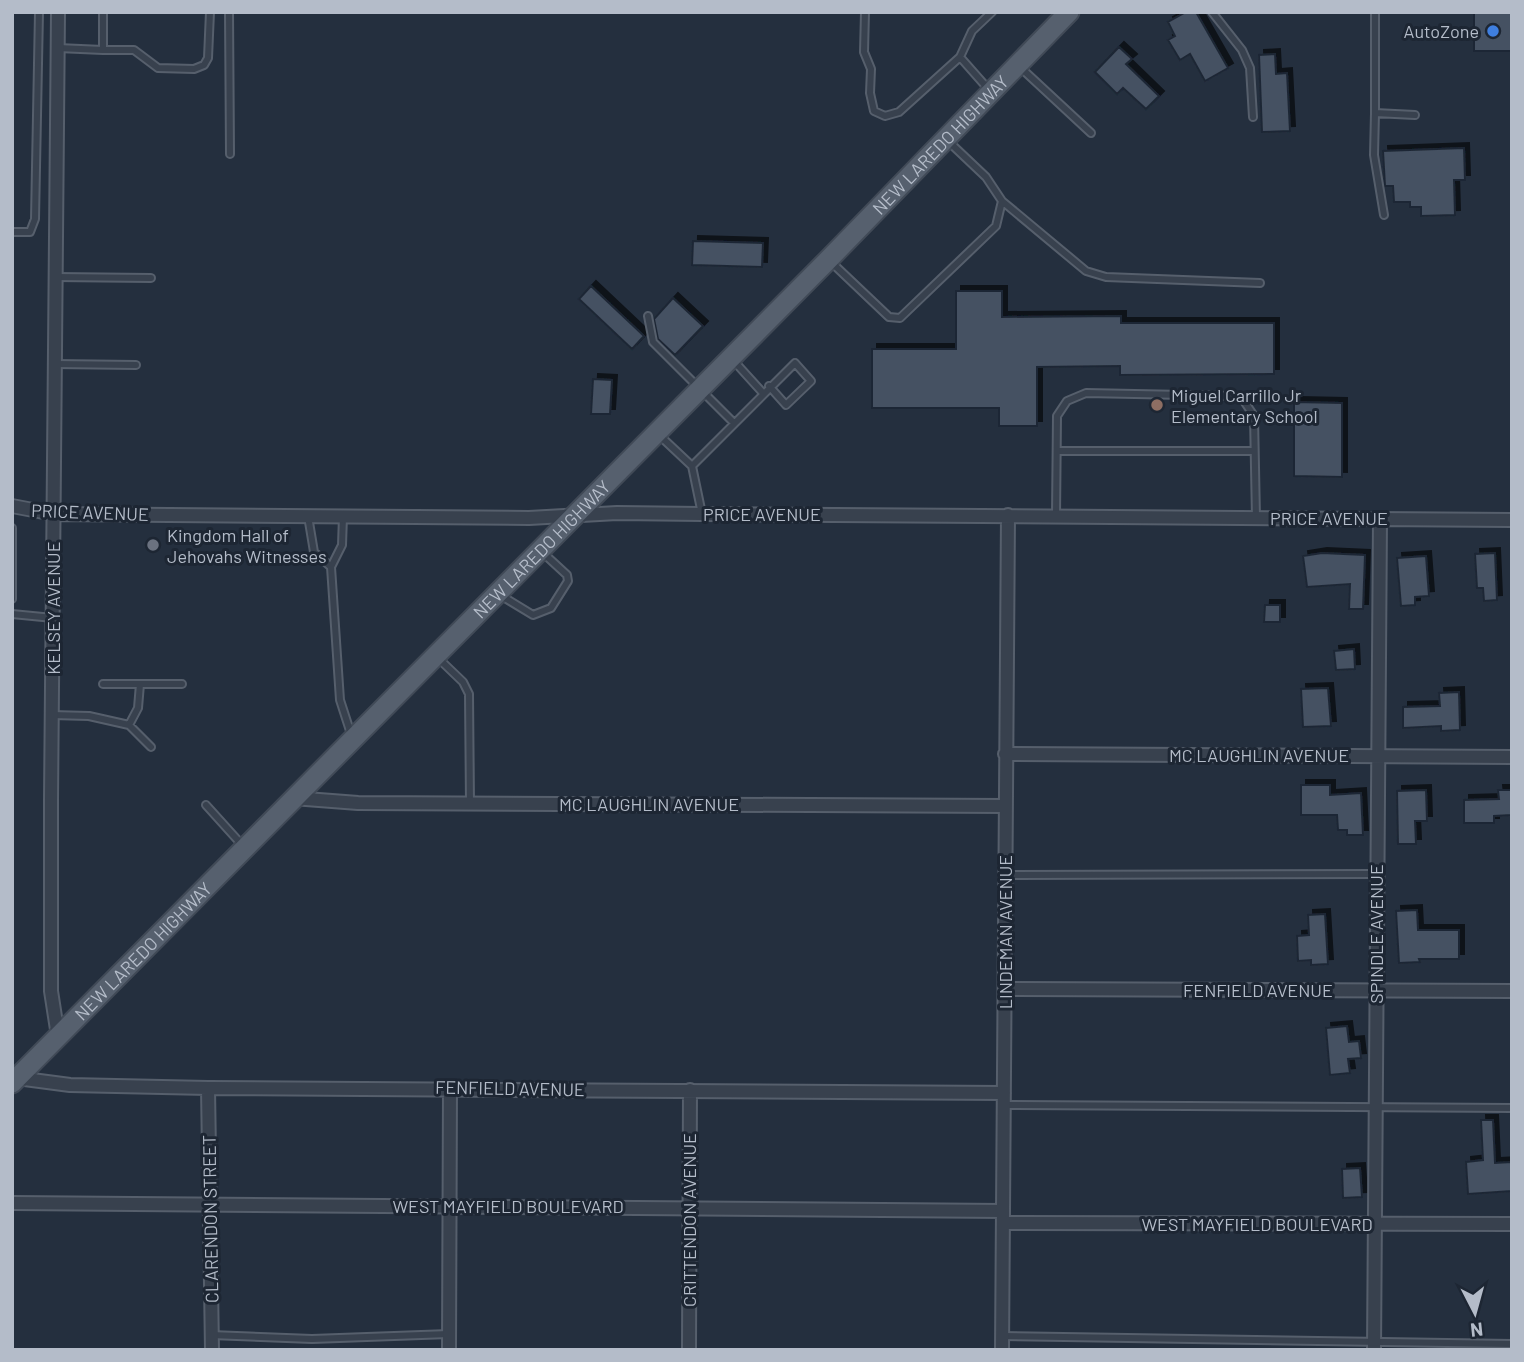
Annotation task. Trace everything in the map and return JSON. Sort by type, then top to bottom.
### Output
[{"type":"main road","name":"NEW LAREDO HIGHWAY","points":[[15,1081],[828,260],[1069,12]]},
{"type":"main road","points":[[1040,43],[1081,12]]},
{"type":"street","name":"KELSEY AVENUE","points":[[58,12],[51,991],[58,1036]]},
{"type":"street","name":"PRICE AVENUE","points":[[12,506],[54,514],[1008,515],[1512,520]]},
{"type":"street","name":"LINDEMAN AVENUE","points":[[1002,1350],[1008,515]]},
{"type":"street","name":"SPINDLE AVENUE","points":[[1374,1346],[1380,519]]},
{"type":"street","name":"MC LAUGHLIN AVENUE","points":[[1005,754],[1512,757]]},
{"type":"street","name":"MC LAUGHLIN AVENUE","points":[[293,798],[358,803],[1005,806]]},
{"type":"street","name":"FENFIELD AVENUE","points":[[1005,989],[1512,991]]},
{"type":"street","name":"FENFIELD AVENUE","points":[[15,1081],[208,1088],[690,1090],[1004,1099]]},
{"type":"street","points":[[449,1350],[450,1087]]},
{"type":"street","name":"CLARENDON STREET","points":[[208,1088],[212,1350]]},
{"type":"street","name":"CRITTENDON AVENUE","points":[[689,1350],[690,1090]]},
{"type":"street","name":"WEST MAYFIELD BOULEVARD","points":[[12,1203],[689,1208],[1003,1217],[1512,1224]]},
{"type":"lane","points":[[12,232],[30,232],[35,219],[39,12]]},
{"type":"lane","points":[[103,12],[103,50]]},
{"type":"lane","points":[[58,48],[134,50],[158,68],[194,69],[204,65],[208,58],[210,12]]},
{"type":"lane","points":[[229,12],[230,154]]},
{"type":"lane","points":[[865,12],[864,52],[871,69],[870,93],[874,111],[885,116],[899,112],[960,57],[972,31],[992,12]]},
{"type":"lane","points":[[1212,12],[1242,50],[1250,68],[1253,117]]},
{"type":"lane","points":[[1375,12],[1374,155],[1384,215]]},
{"type":"lane","points":[[960,57],[991,93]]},
{"type":"lane","points":[[1018,65],[1091,133]]},
{"type":"lane","points":[[1375,113],[1415,115]]},
{"type":"lane","points":[[946,139],[986,177],[1002,201],[1086,271],[1106,277],[1260,282]]},
{"type":"lane","points":[[828,260],[889,317],[900,318],[996,226],[1002,201]]},
{"type":"lane","points":[[55,277],[151,278]]},
{"type":"lane","points":[[648,316],[653,342],[733,422]]},
{"type":"lane","points":[[730,358],[762,392]]},
{"type":"lane","points":[[54,363],[136,365]]},
{"type":"lane","points":[[692,466],[762,392],[795,363],[811,382],[786,405],[769,386]]},
{"type":"lane","points":[[1056,516],[1057,416],[1068,401],[1086,393],[1233,396],[1244,401],[1254,416],[1256,517]]},
{"type":"lane","points":[[656,432],[692,466],[702,514]]},
{"type":"lane","points":[[1057,451],[1254,451]]},
{"type":"lane","points":[[308,516],[314,552],[331,568]]},
{"type":"lane","points":[[343,516],[342,545],[331,568],[340,700],[352,739]]},
{"type":"lane","points":[[12,528],[12,599]]},
{"type":"lane","points":[[497,593],[533,615],[551,608],[568,581],[567,575],[539,550]]},
{"type":"lane","points":[[12,614],[53,618]]},
{"type":"lane","points":[[435,655],[463,682],[469,694],[470,804]]},
{"type":"lane","points":[[103,684],[182,684]]},
{"type":"lane","points":[[129,725],[138,708],[140,684]]},
{"type":"lane","points":[[52,715],[89,716],[129,725],[150,747]]},
{"type":"lane","points":[[205,805],[245,847]]},
{"type":"lane","points":[[1005,875],[1376,874]]},
{"type":"lane","points":[[1004,1099],[1512,1108]]},
{"type":"lane","points":[[211,1335],[312,1339],[449,1334]]},
{"type":"lane","points":[[1002,1336],[1374,1346],[1512,1344]]},
{"type":"building","points":[[1186,12],[1196,12],[1228,68],[1205,81],[1190,54],[1180,60],[1168,40],[1175,36],[1168,22]]},
{"type":"building","name":"AutoZone","points":[[1474,12],[1512,12],[1512,51],[1474,51]]},
{"type":"building","points":[[1119,47],[1132,59],[1126,64],[1159,96],[1146,109],[1123,88],[1117,94],[1095,72]]},
{"type":"building","points":[[1275,54],[1276,74],[1287,73],[1290,131],[1262,132],[1259,55]]},
{"type":"building","points":[[1464,148],[1465,180],[1454,180],[1455,215],[1421,216],[1421,207],[1410,207],[1410,202],[1394,202],[1393,186],[1385,186],[1383,151]]},
{"type":"building","points":[[693,241],[763,243],[762,267],[692,265]]},
{"type":"building","points":[[591,286],[644,336],[632,349],[579,299]]},
{"type":"building","points":[[956,291],[1002,291],[1002,317],[1121,316],[1121,323],[1274,323],[1274,374],[1120,375],[1120,366],[1037,367],[1037,426],[999,426],[999,408],[872,408],[872,349],[956,349]]},
{"type":"building","points":[[673,298],[703,326],[675,355],[658,339],[654,319]]},
{"type":"building","points":[[593,379],[612,380],[610,414],[591,414]]},
{"type":"building","points":[[1294,402],[1342,403],[1342,477],[1294,476]]},
{"type":"building","points":[[1322,553],[1365,555],[1363,609],[1349,609],[1350,584],[1307,587],[1303,556]]},
{"type":"building","points":[[1495,553],[1497,600],[1484,601],[1483,588],[1477,588],[1475,554]]},
{"type":"building","points":[[1426,556],[1429,596],[1415,597],[1415,605],[1401,606],[1397,558]]},
{"type":"building","points":[[1265,605],[1280,605],[1280,622],[1264,622]]},
{"type":"building","points":[[1354,649],[1355,669],[1336,670],[1334,651]]},
{"type":"building","points":[[1328,688],[1331,726],[1303,727],[1301,689]]},
{"type":"building","points":[[1459,692],[1460,730],[1441,731],[1441,726],[1403,728],[1403,707],[1440,706],[1439,693]]},
{"type":"building","points":[[1301,785],[1330,785],[1330,795],[1361,793],[1363,835],[1347,835],[1347,830],[1338,830],[1337,815],[1301,815]]},
{"type":"building","points":[[1426,790],[1427,821],[1415,821],[1416,844],[1398,844],[1397,791]]},
{"type":"building","points":[[1498,790],[1512,790],[1512,815],[1494,816],[1494,823],[1464,823],[1464,800],[1499,799]]},
{"type":"building","points":[[1417,910],[1418,930],[1459,930],[1459,959],[1419,959],[1420,962],[1399,963],[1396,911]]},
{"type":"building","points":[[1325,914],[1328,964],[1311,965],[1311,960],[1298,961],[1297,936],[1309,935],[1308,915]]},
{"type":"building","points":[[1347,1026],[1349,1042],[1359,1041],[1361,1058],[1348,1059],[1350,1073],[1330,1075],[1326,1028]]},
{"type":"building","points":[[1481,1120],[1493,1120],[1495,1163],[1512,1162],[1512,1191],[1468,1194],[1466,1162],[1483,1160]]},
{"type":"building","points":[[1360,1168],[1362,1197],[1343,1198],[1342,1169]]},
{"type":"place","name":"AutoZone","points":[[1493,31]]},
{"type":"place","name":"Miguel Carrillo Jr Elementary School","points":[[1157,405]]},
{"type":"place","name":"Kingdom Hall of Jehovahs Witnesses","points":[[153,545]]}]
